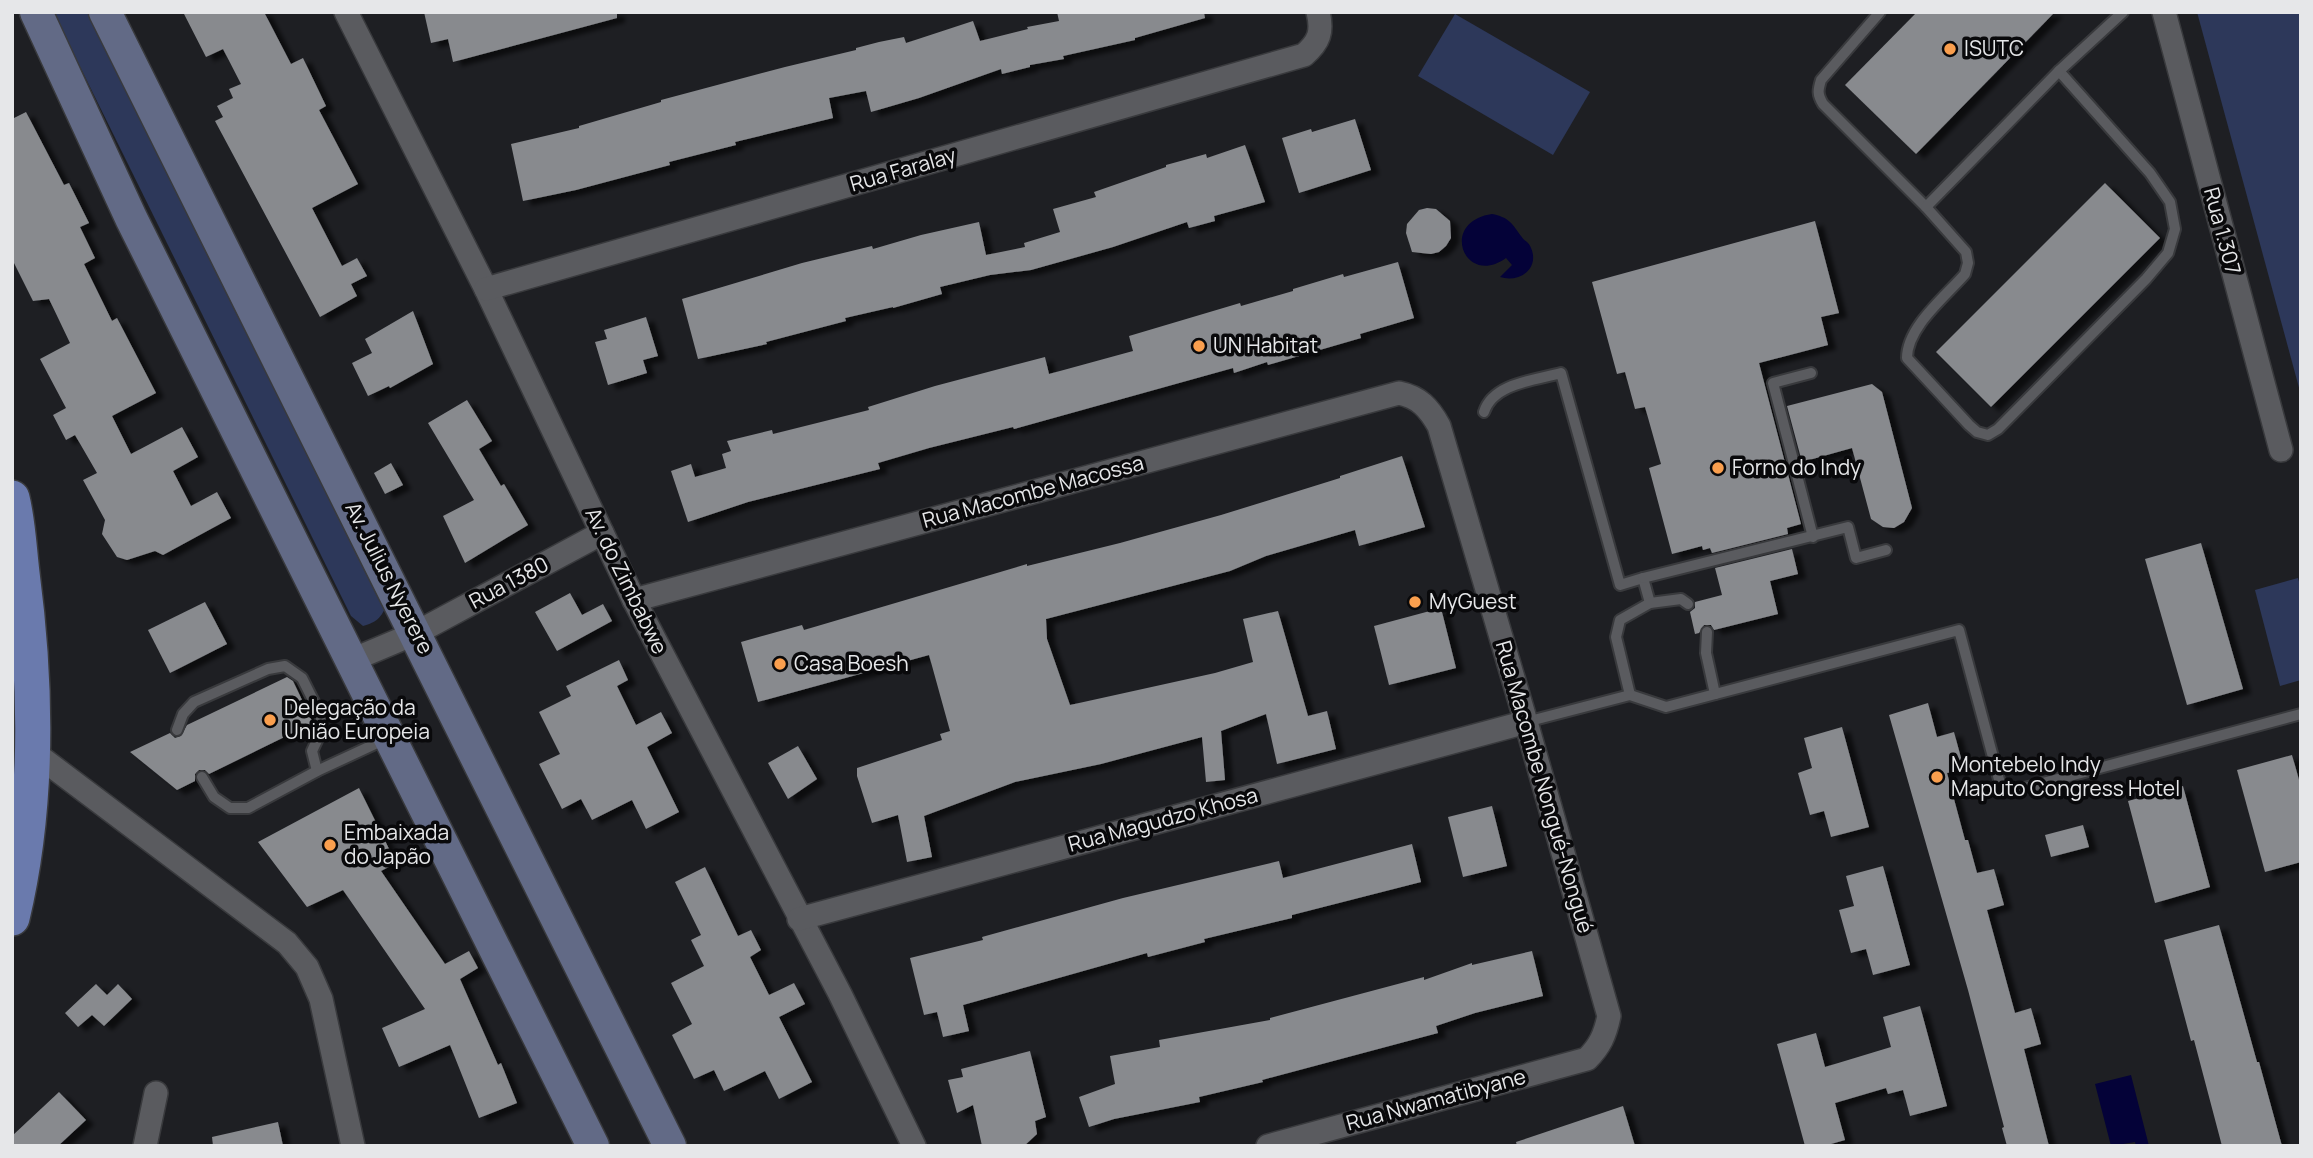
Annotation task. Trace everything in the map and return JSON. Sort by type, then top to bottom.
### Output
[{"type":"main road","points":[[36,12],[131,218],[593,1146]]},
{"type":"main road","name":"Av. Julius Nyerere","points":[[105,12],[670,1146]]},
{"type":"main road","points":[[12,498],[29,625],[34,718],[29,812],[12,918]]},
{"type":"street","name":"Av. do Zimbabwe","points":[[346,12],[486,289],[634,600],[841,995],[914,1146]]},
{"type":"street","name":"Rua Faralay","points":[[486,289],[1304,55],[1317,45],[1320,33],[1318,12]]},
{"type":"street","name":"Rua 1.307","points":[[2164,12],[2281,450]]},
{"type":"street","name":"Rua Macombe Macossa","points":[[634,600],[1399,393],[1412,395],[1430,408]]},
{"type":"street","name":"Rua Macombe Nongué-Nongué","points":[[1430,408],[1439,426],[1609,1016],[1599,1047]]},
{"type":"street","name":"Rua 1380","points":[[352,660],[416,633],[602,533]]},
{"type":"street","name":"Rua Magudzo Khosa","points":[[799,919],[1526,722]]},
{"type":"street","points":[[33,751],[287,943],[307,967],[321,999],[353,1146]]},
{"type":"street","name":"Rua Nwamatibyane","points":[[1268,1146],[1587,1059],[1599,1047]]},
{"type":"street","points":[[145,1146],[156,1093]]},
{"type":"lane","points":[[1880,12],[1821,80],[1818,96],[1966,252],[1968,263],[1965,274],[1912,334],[1907,347],[1907,358],[1976,432],[1988,435],[1998,429],[2146,279],[2168,253],[2175,229],[2170,202],[2150,173],[2059,71]]},
{"type":"lane","points":[[1926,207],[2059,71],[2123,12]]},
{"type":"lane","points":[[1485,412],[1487,402],[1506,388],[1562,373],[1620,585],[1848,527],[1856,558],[1885,550]]},
{"type":"lane","points":[[1811,373],[1773,383],[1813,537]]},
{"type":"lane","points":[[1643,578],[1650,603]]},
{"type":"lane","points":[[1630,695],[1616,637],[1620,620],[1650,603],[1681,599],[1688,604]]},
{"type":"lane","points":[[1526,722],[1630,695],[1666,706],[1959,630],[2001,787],[2008,790],[2136,760],[2301,714]]},
{"type":"lane","points":[[1707,632],[1706,653],[1715,694]]},
{"type":"lane","points":[[177,730],[183,715],[194,702],[268,669],[285,666],[302,678],[321,716],[320,734],[312,751],[317,771]]},
{"type":"lane","points":[[202,777],[214,797],[230,808],[248,808],[317,771],[390,737]]},
{"type":"shaded area","points":[[53,12],[87,12],[387,604],[378,619],[372,623],[363,626],[351,616]]},
{"type":"shaded area","points":[[2197,12],[2301,12],[2301,395]]},
{"type":"shaded area","points":[[1455,14],[1590,92],[1553,155],[1418,76]]},
{"type":"shaded area","points":[[1492,214],[1509,221],[1530,246],[1533,262],[1521,276],[1500,277],[1512,265],[1506,258],[1491,265],[1479,265],[1469,259],[1463,250],[1462,239],[1466,228],[1475,219]]},
{"type":"shaded area","points":[[2298,578],[2301,589],[2301,680],[2280,686],[2255,590]]},
{"type":"shaded area","points":[[2131,1075],[2149,1146],[2136,1146],[2135,1142],[2111,1146],[2095,1084]]},
{"type":"building","points":[[183,12],[264,12],[291,64],[303,58],[326,106],[319,110],[358,184],[312,208],[342,266],[357,258],[367,276],[351,284],[357,296],[320,317],[215,121],[223,117],[217,106],[233,98],[229,89],[241,84],[223,49],[206,57]]},
{"type":"building","points":[[424,12],[617,12],[617,18],[453,62],[448,39],[431,43]]},
{"type":"building","points":[[1057,12],[1204,12],[1205,18],[1135,40],[1063,56],[1064,59],[1030,65],[1002,74],[1001,69],[871,112],[866,91],[829,98],[833,118],[735,142],[736,145],[669,162],[670,165],[523,201],[511,144],[579,128],[661,100],[879,42],[904,37],[906,43],[973,21],[980,41],[1059,21]]},
{"type":"building","name":"ISUTC","points":[[1917,12],[2055,12],[1916,154],[1845,85]]},
{"type":"building","points":[[26,112],[64,185],[69,183],[89,223],[80,227],[95,258],[84,264],[112,321],[117,318],[156,393],[112,416],[131,454],[182,427],[198,457],[173,471],[191,506],[217,492],[231,518],[163,555],[155,551],[127,560],[117,557],[102,534],[105,520],[83,480],[97,473],[75,435],[66,440],[53,415],[66,408],[40,359],[70,343],[49,299],[33,301],[12,259],[12,119]]},
{"type":"building","points":[[1355,119],[1371,170],[1299,193],[1282,138]]},
{"type":"building","points":[[1245,145],[1265,202],[1214,216],[1215,221],[1189,228],[1187,222],[1113,247],[1031,270],[990,275],[940,287],[942,294],[845,318],[846,321],[766,342],[767,344],[698,359],[682,299],[802,263],[872,246],[873,249],[979,222],[986,255],[1025,247],[1024,243],[1060,232],[1053,209],[1096,197],[1094,192],[1166,165],[1206,154],[1207,158]]},
{"type":"building","points":[[2105,183],[2160,238],[1991,407],[1936,352]]},
{"type":"building","points":[[1436,209],[1450,221],[1451,238],[1439,252],[1412,252],[1406,233],[1407,224],[1419,210]]},
{"type":"building","points":[[1815,221],[1839,313],[1821,317],[1828,345],[1759,363],[1801,524],[1787,528],[1788,534],[1712,553],[1710,548],[1703,550],[1702,546],[1672,554],[1649,468],[1661,464],[1645,407],[1635,409],[1625,372],[1617,374],[1592,282]]},
{"type":"building","points":[[1398,262],[1414,318],[1360,334],[1361,338],[1268,365],[1267,362],[1234,373],[1233,368],[1014,429],[1013,427],[929,448],[878,463],[880,469],[748,502],[688,522],[671,471],[691,464],[695,477],[726,468],[722,454],[731,451],[727,441],[772,430],[773,434],[869,410],[868,407],[935,386],[1045,357],[1049,374],[1133,351],[1129,336],[1240,303],[1241,306],[1293,291],[1343,274],[1344,277]]},
{"type":"building","points":[[413,311],[433,364],[390,388],[389,386],[368,396],[352,363],[372,353],[365,339]]},
{"type":"building","points":[[646,317],[658,356],[643,360],[647,373],[608,385],[595,342],[607,339],[604,330]]},
{"type":"building","points":[[1872,384],[1882,392],[1912,508],[1904,522],[1894,528],[1883,527],[1871,519],[1852,448],[1802,462],[1787,406]]},
{"type":"building","points":[[467,400],[492,441],[479,449],[528,525],[465,563],[443,516],[474,500],[428,423]]},
{"type":"building","points":[[1402,456],[1425,527],[1359,546],[1355,530],[1266,556],[1230,571],[1046,619],[1047,639],[1070,705],[1253,662],[1243,619],[1278,611],[1308,716],[1327,711],[1336,749],[1277,764],[1266,714],[1221,731],[1225,780],[1206,782],[1202,737],[1101,764],[1015,782],[924,816],[932,857],[907,862],[898,815],[872,823],[857,776],[857,768],[942,740],[940,734],[950,731],[929,655],[758,702],[741,642],[802,625],[804,630],[1027,564],[1120,543],[1221,515]]},
{"type":"building","points":[[391,463],[403,485],[385,494],[374,473]]},
{"type":"building","points":[[2201,543],[2243,689],[2187,705],[2145,559]]},
{"type":"building","points":[[1792,549],[1798,574],[1770,581],[1778,614],[1714,630],[1711,625],[1704,625],[1699,633],[1695,634],[1690,612],[1695,608],[1695,602],[1722,595],[1715,568]]},
{"type":"building","points":[[570,593],[582,615],[603,604],[612,621],[557,651],[535,612]]},
{"type":"building","points":[[205,602],[227,644],[170,673],[148,630]]},
{"type":"building","points":[[1441,608],[1456,668],[1389,685],[1374,626]]},
{"type":"building","points":[[619,660],[628,680],[617,686],[636,725],[661,712],[672,733],[647,747],[679,812],[646,829],[632,800],[592,820],[581,799],[562,809],[539,764],[560,754],[539,712],[571,696],[566,686]]},
{"type":"building","points":[[287,677],[293,681],[313,723],[209,774],[205,770],[199,770],[195,774],[195,781],[177,790],[130,752],[170,733],[175,738],[181,736],[187,725]]},
{"type":"building","points":[[1928,703],[1937,737],[1954,732],[1964,769],[1947,773],[1965,840],[1968,840],[1977,873],[1994,869],[2004,905],[1987,910],[2015,1013],[2031,1008],[2041,1044],[2024,1049],[2049,1146],[2007,1146],[1968,990],[1889,715]]},
{"type":"building","points":[[1842,727],[1869,827],[1831,837],[1824,811],[1810,815],[1798,773],[1812,768],[1804,738]]},
{"type":"building","points":[[798,746],[817,779],[788,799],[768,763]]},
{"type":"building","points":[[2292,755],[2301,787],[2301,862],[2265,872],[2237,770]]},
{"type":"building","points":[[2183,786],[2210,887],[2155,903],[2128,801]]},
{"type":"building","points":[[359,788],[396,863],[381,871],[445,964],[469,951],[478,968],[460,979],[498,1065],[501,1063],[517,1103],[479,1118],[450,1045],[399,1067],[382,1028],[425,1009],[343,890],[307,907],[258,842]]},
{"type":"building","points":[[1492,806],[1507,866],[1463,877],[1448,817]]},
{"type":"building","points":[[2083,825],[2089,847],[2051,857],[2045,835]]},
{"type":"building","points":[[1412,844],[1421,882],[1204,939],[1205,942],[1148,957],[1147,953],[963,1005],[969,1031],[943,1037],[937,1012],[924,1015],[910,958],[983,940],[982,937],[1123,898],[1279,861],[1283,878]]},
{"type":"building","points":[[1883,866],[1910,965],[1873,975],[1866,949],[1851,953],[1839,910],[1854,906],[1846,876]]},
{"type":"building","points":[[705,867],[738,936],[751,930],[761,950],[750,957],[769,995],[794,983],[805,1004],[779,1017],[812,1082],[779,1099],[765,1071],[724,1091],[714,1070],[694,1079],[672,1035],[692,1024],[671,983],[704,966],[691,940],[701,935],[675,882]]},
{"type":"building","points":[[2219,925],[2282,1146],[2222,1146],[2194,1040],[2191,1041],[2164,940]]},
{"type":"building","points":[[1532,951],[1543,996],[1436,1026],[1438,1033],[1199,1097],[1200,1102],[1114,1119],[1089,1127],[1079,1097],[1115,1084],[1110,1056],[1160,1047],[1159,1040],[1270,1020],[1424,977],[1424,980],[1472,963]]},
{"type":"building","points":[[96,984],[107,995],[118,984],[132,999],[104,1026],[92,1015],[78,1027],[65,1013]]},
{"type":"building","points":[[1920,1006],[1947,1106],[1910,1116],[1903,1090],[1888,1094],[1886,1088],[1835,1103],[1845,1140],[1824,1146],[1805,1146],[1777,1044],[1816,1033],[1825,1067],[1891,1047],[1883,1017]]},
{"type":"building","points":[[1030,1051],[1046,1117],[1035,1121],[1037,1134],[1024,1146],[982,1146],[973,1105],[957,1113],[948,1080],[963,1077],[961,1069]]},
{"type":"building","points":[[59,1092],[86,1120],[58,1146],[12,1146],[12,1136]]},
{"type":"building","points":[[1623,1106],[1635,1146],[1517,1146],[1516,1142]]},
{"type":"building","points":[[278,1122],[283,1146],[213,1146],[212,1137]]},
{"type":"place","name":"ISUTC","points":[[1950,49]]},
{"type":"place","name":"UN Habitat","points":[[1199,346]]},
{"type":"place","name":"Forno do Indy","points":[[1718,468]]},
{"type":"place","name":"MyGuest","points":[[1415,602]]},
{"type":"place","name":"Casa Boesh","points":[[780,664]]},
{"type":"place","name":"Delegação da União Europeia","points":[[270,720]]},
{"type":"place","name":"Montebelo Indy Maputo Congress Hotel","points":[[1937,777]]},
{"type":"place","name":"Embaixada do Japão","points":[[330,845]]}]
